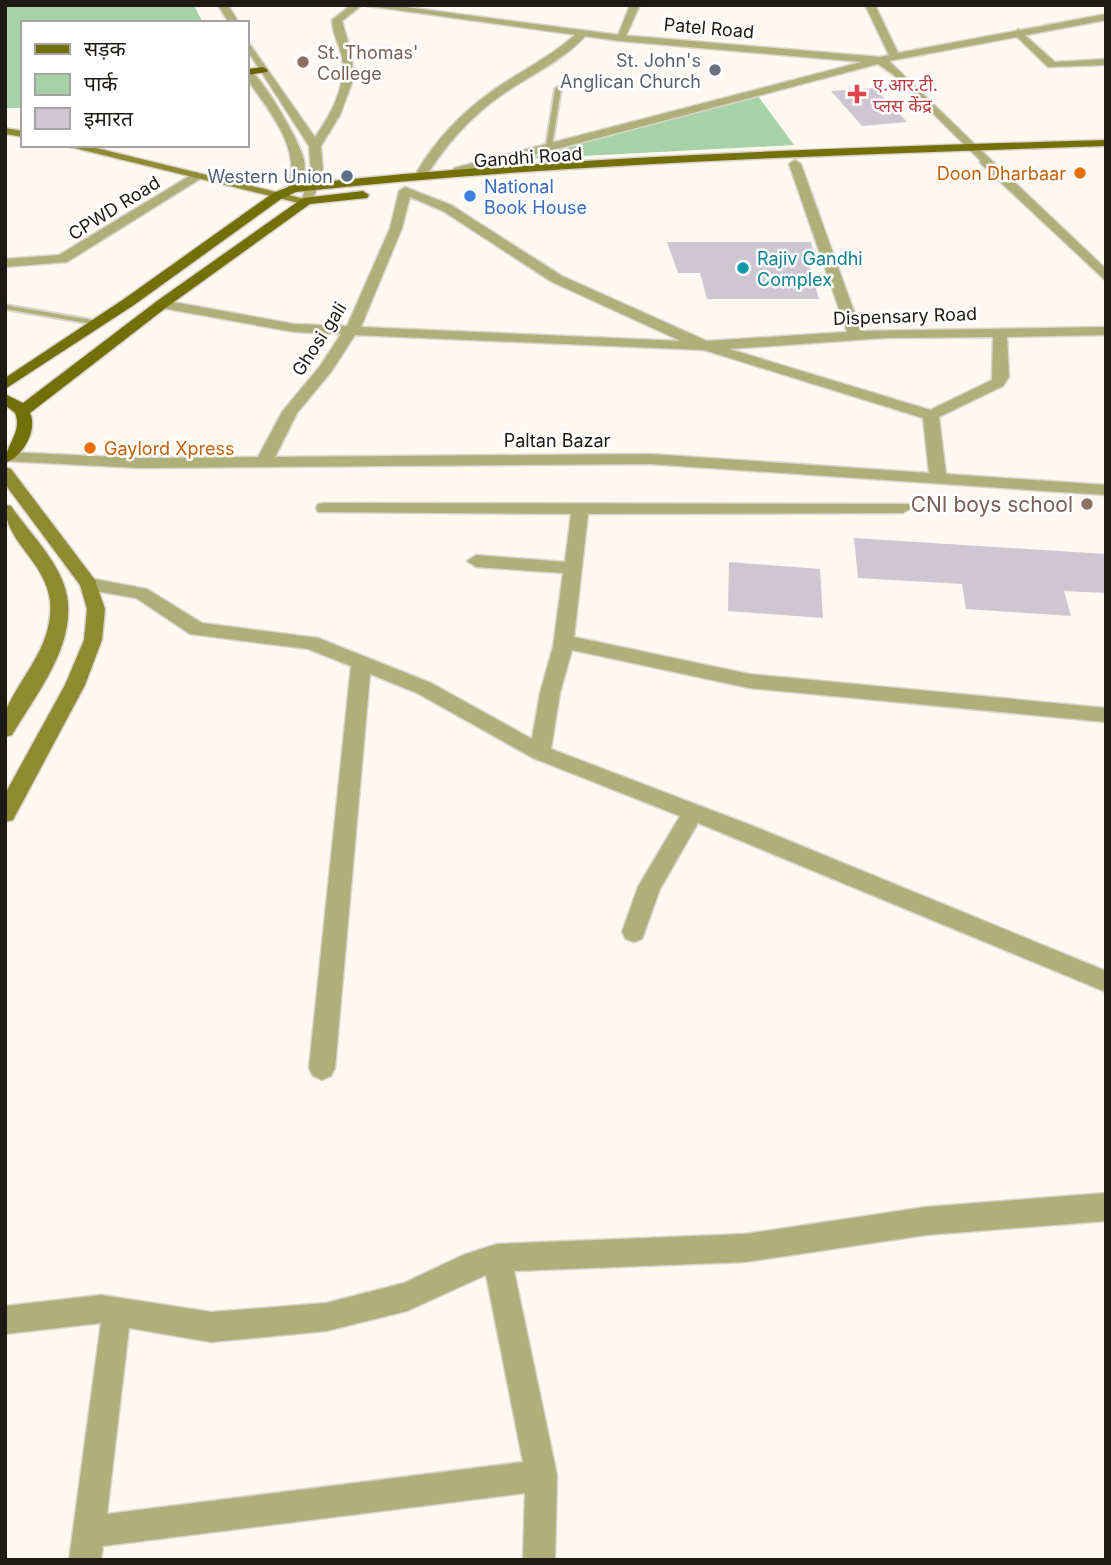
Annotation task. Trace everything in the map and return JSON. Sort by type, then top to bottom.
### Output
[{"type":"highway","points":[[248,71],[263,70]]},
{"type":"main road","name":"Gandhi Road","points":[[277,196],[316,184],[458,171],[1106,143]]},
{"type":"main road","points":[[76,147],[307,201]]},
{"type":"main road","name":"Gandhi Road","points":[[23,411],[162,304],[307,201],[405,191],[487,177],[795,164],[1106,156]]},
{"type":"main road","points":[[5,384],[98,323],[277,196]]},
{"type":"main road","points":[[5,399],[23,411],[27,421],[26,433],[6,462],[89,584],[96,608],[93,640],[75,685],[5,814]]},
{"type":"main road","points":[[5,510],[54,583],[59,614],[54,642],[5,730]]},
{"type":"street","points":[[223,5],[233,21]]},
{"type":"street","points":[[315,146],[334,116],[347,80],[348,60],[336,26],[337,20],[357,5]]},
{"type":"street","name":"Patel Road","points":[[366,5],[620,38],[880,60]]},
{"type":"street","points":[[620,38],[635,5]]},
{"type":"street","points":[[870,5],[895,57]]},
{"type":"street","points":[[458,171],[880,60],[1106,17]]},
{"type":"street","points":[[1018,32],[1052,65],[1106,62]]},
{"type":"street","points":[[421,175],[428,160],[478,109],[511,84],[561,54],[583,33]]},
{"type":"street","points":[[248,45],[315,146],[319,165],[316,184],[307,201]]},
{"type":"street","points":[[880,60],[1106,277]]},
{"type":"street","points":[[248,73],[296,148],[300,166],[293,189]]},
{"type":"street","points":[[795,164],[856,336]]},
{"type":"street","name":"CPWD Road","points":[[5,263],[62,260],[196,176]]},
{"type":"street","points":[[405,191],[447,208],[557,279],[705,346],[931,415],[998,383],[1000,332]]},
{"type":"street","name":"Ghosi gali","points":[[264,462],[290,412],[326,369],[350,332],[396,228],[405,191]]},
{"type":"street","points":[[162,304],[294,328],[705,346]]},
{"type":"street","name":"Dispensary Road","points":[[705,346],[856,336],[1106,331]]},
{"type":"street","points":[[931,415],[938,477]]},
{"type":"street","name":"Paltan Bazar","points":[[6,462],[650,459],[1106,490]]},
{"type":"street","points":[[324,508],[903,508]]},
{"type":"street","points":[[540,752],[550,693],[563,647],[580,509]]},
{"type":"street","points":[[476,561],[573,568]]},
{"type":"street","points":[[89,584],[141,593],[197,629],[302,640],[361,663],[424,688],[540,752],[1106,982]]},
{"type":"street","points":[[563,647],[569,643],[749,681],[1106,715]]},
{"type":"street","points":[[322,1068],[361,663]]},
{"type":"street","points":[[634,932],[649,887],[693,812]]},
{"type":"street","points":[[5,1321],[101,1309],[211,1327],[326,1317],[407,1297],[473,1265],[497,1258],[592,1252],[745,1248],[926,1221],[1106,1207]]},
{"type":"street","points":[[497,1258],[541,1475],[539,1560]]},
{"type":"street","points":[[117,1312],[87,1546],[541,1475]]},
{"type":"lane","points":[[549,146],[558,89]]},
{"type":"lane","points":[[5,307],[98,323]]},
{"type":"green space","points":[[15,5],[194,5],[202,21],[21,21],[21,108],[5,108],[5,8]]},
{"type":"green space","points":[[758,96],[794,145],[525,159]]},
{"type":"building","points":[[875,88],[907,122],[862,126],[831,91]]},
{"type":"building","name":"Rajiv Gandhi Complex","points":[[667,242],[811,242],[817,264],[809,264],[819,299],[707,299],[700,273],[678,273]]},
{"type":"building","points":[[854,538],[1106,554],[1106,593],[1064,591],[1071,616],[966,609],[962,584],[858,578]]},
{"type":"building","points":[[729,562],[820,569],[823,618],[728,611]]},
{"type":"place","name":"St. Thomas' College","points":[[303,62]]},
{"type":"place","name":"St. John's Anglican Church","points":[[715,70]]},
{"type":"place","name":"ए.आर.टी. प्लस केंद्र","points":[[857,94]]},
{"type":"place","name":"Doon Dharbaar","points":[[1080,173]]},
{"type":"place","name":"Western Union","points":[[347,176]]},
{"type":"place","name":"National Book House","points":[[470,196]]},
{"type":"place","name":"Rajiv Gandhi Complex","points":[[743,268]]},
{"type":"place","name":"Gaylord Xpress","points":[[90,448]]},
{"type":"place","name":"CNI boys school","points":[[1087,504]]}]
